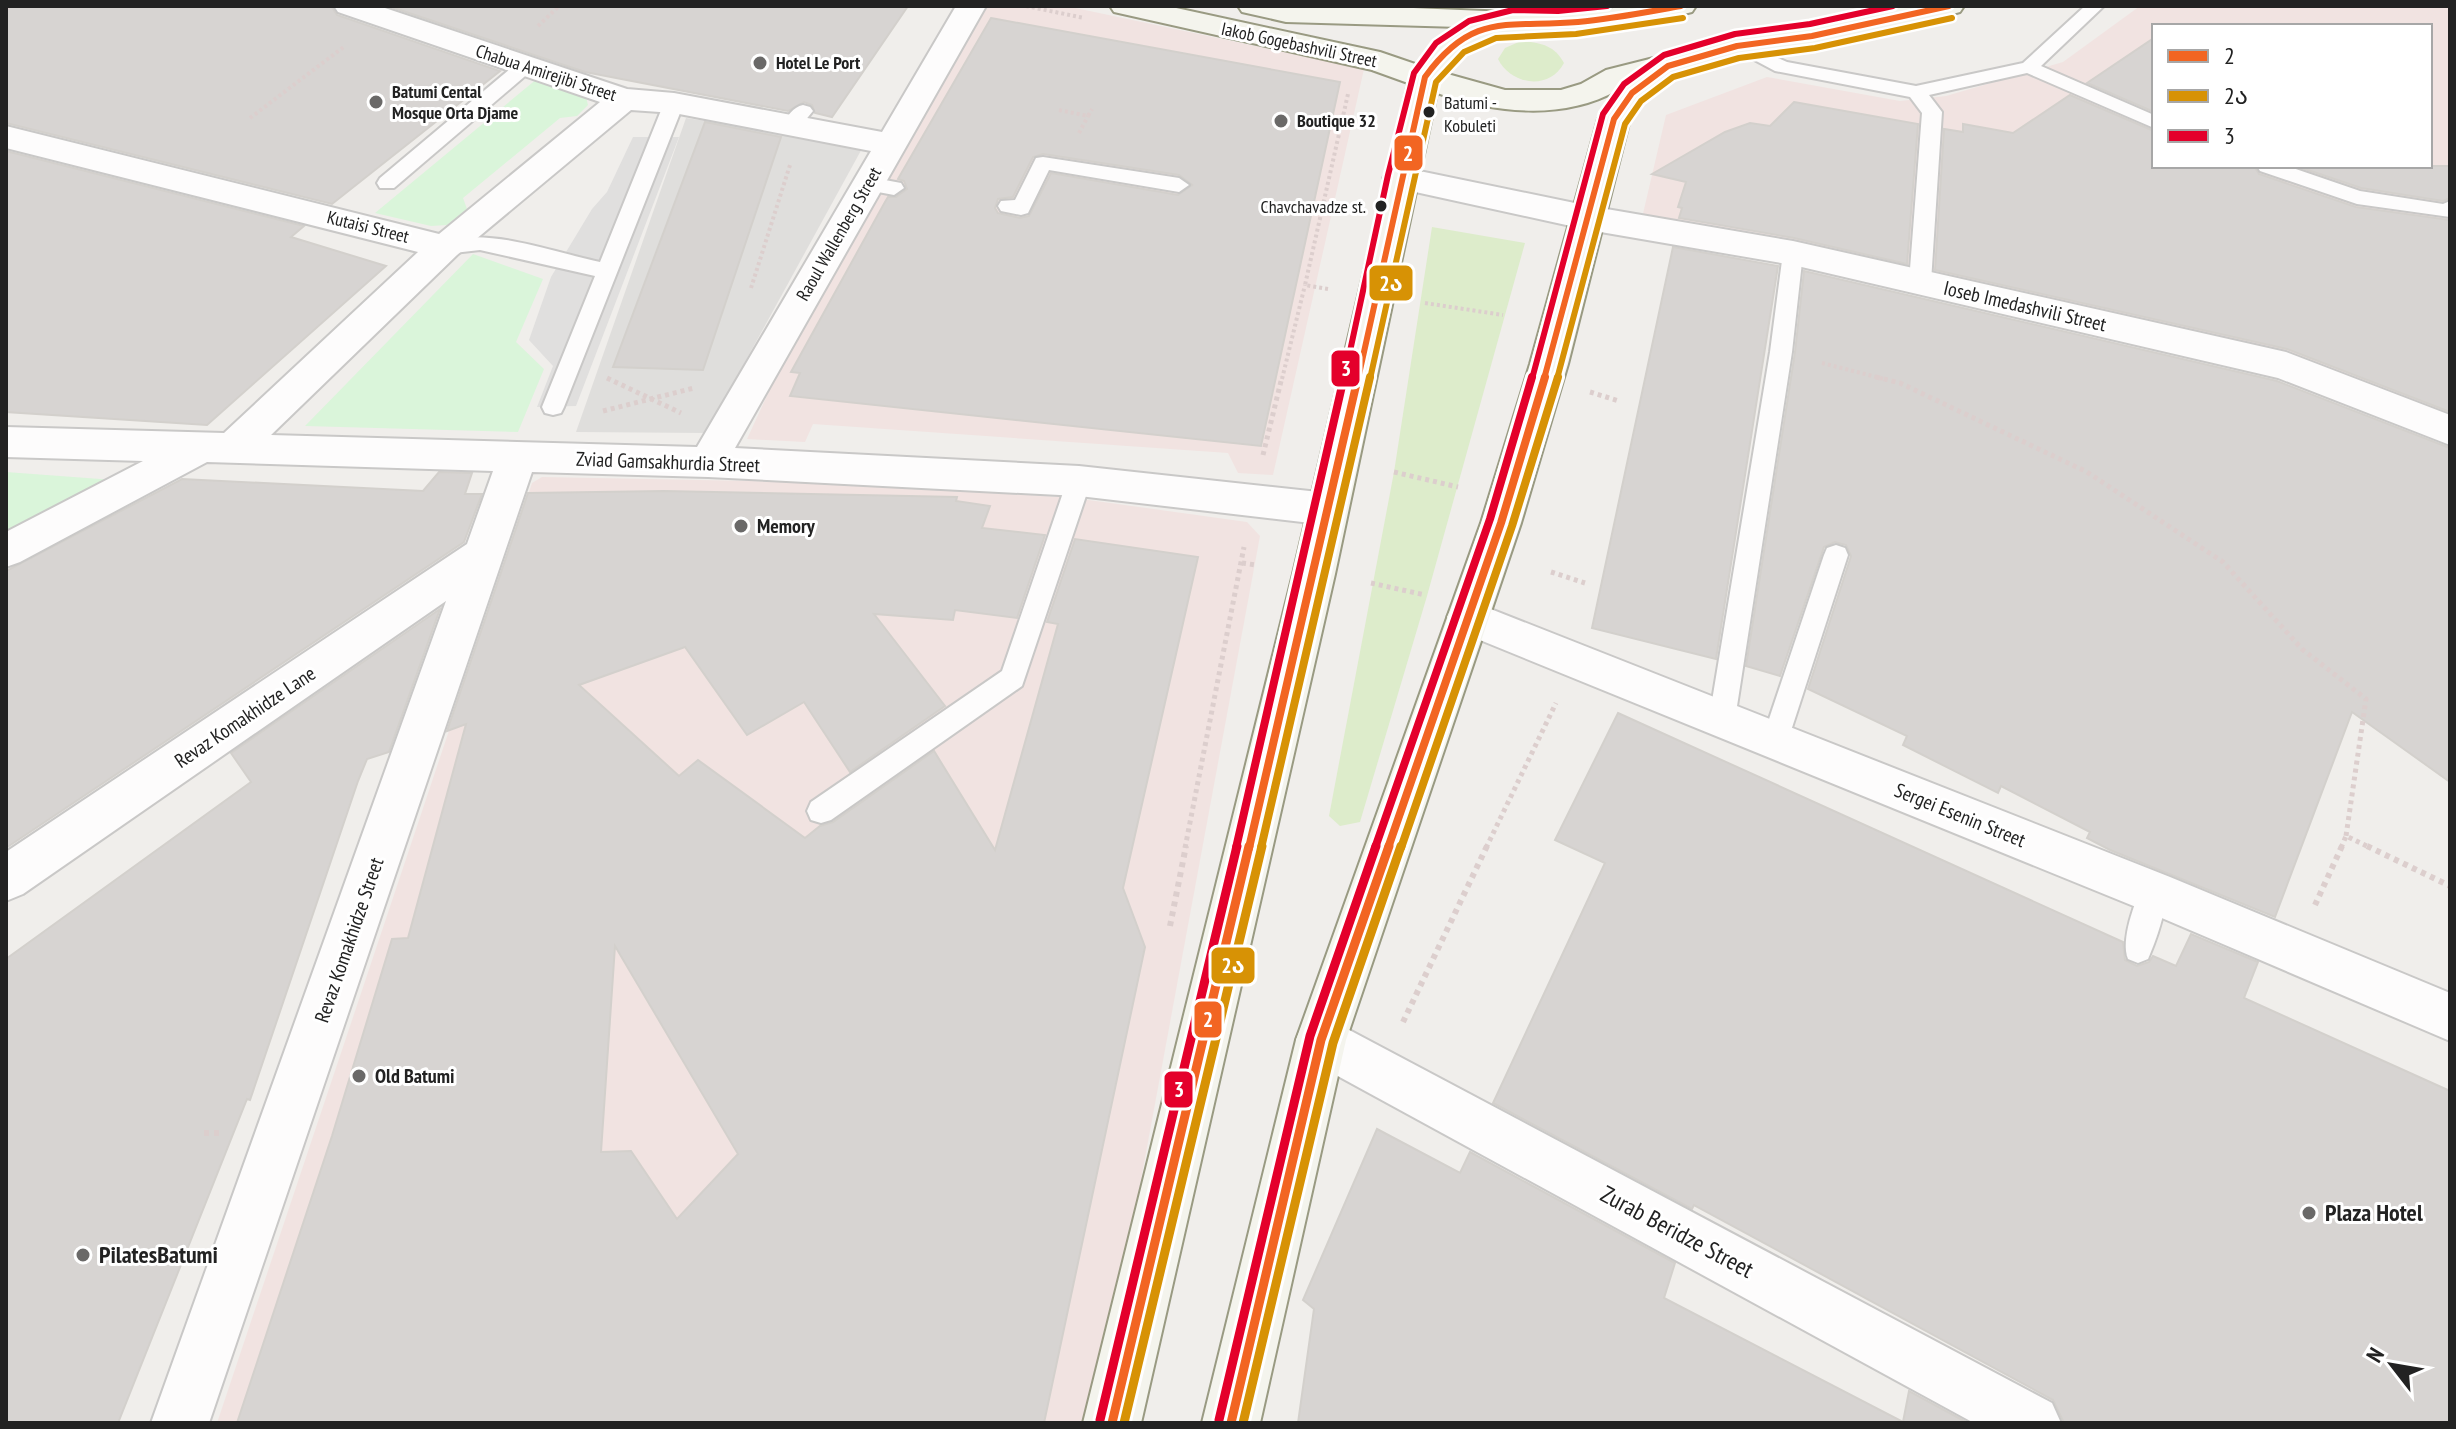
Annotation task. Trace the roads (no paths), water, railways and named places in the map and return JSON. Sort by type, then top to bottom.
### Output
[{"type":"main road","name":"Iakob Gogebashvili Street","points":[[1125,6],[1380,62],[1463,91],[1505,100],[1562,100],[1592,91],[1617,77],[1737,46],[1812,36],[1949,6]]},
{"type":"main road","name":"Iakob Gogebashvili Street","points":[[1253,6],[1286,13],[1515,22]]},
{"type":"main road","points":[[1112,1423],[1328,509],[1425,77],[1444,52],[1473,32],[1515,22],[1558,23],[1627,16],[1681,6]]},
{"type":"main road","points":[[1231,1423],[1321,1040],[1448,607],[1514,480],[1614,119],[1632,93],[1668,66]]},
{"type":"street","name":"Chabua Amirejibi Street","points":[[349,6],[624,99],[799,120],[891,144]]},
{"type":"street","name":"Raoul Wallenberg Street","points":[[708,462],[881,186],[891,144],[971,6]]},
{"type":"street","points":[[445,247],[624,99]]},
{"type":"street","name":"Kutaisi Street","points":[[6,137],[445,247]]},
{"type":"street","name":"Ioseb Imedashvili Street","points":[[1400,178],[1589,218],[1793,253],[2286,366],[2450,431]]},
{"type":"street","name":"Kutaisi Street","points":[[214,450],[445,247]]},
{"type":"street","name":"Zviad Gamsakhurdia Street","points":[[6,442],[708,462],[1079,481],[1328,509]]},
{"type":"street","points":[[6,551],[214,450]]},
{"type":"street","name":"Revaz Komakhidze Street","points":[[180,1423],[517,458]]},
{"type":"street","name":"Revaz Komakhidze Lane","points":[[6,879],[483,554]]},
{"type":"street","name":"Sergei Esenin Street","points":[[1448,607],[2153,892],[2450,1017]]},
{"type":"street","name":"Zurab Beridze Street","points":[[1321,1040],[2032,1423]]},
{"type":"lane","points":[[1737,46],[1782,67],[1916,92],[2029,67],[2095,6]]},
{"type":"lane","points":[[387,183],[524,67]]},
{"type":"lane","points":[[2029,67],[2152,121]]},
{"type":"lane","points":[[1916,92],[1932,112],[1920,282]]},
{"type":"lane","points":[[553,407],[674,103]]},
{"type":"lane","points":[[1008,206],[1021,208],[1043,163],[1179,185]]},
{"type":"lane","points":[[2273,168],[2357,197],[2447,211],[2450,208]]},
{"type":"lane","points":[[445,247],[480,243],[606,271]]},
{"type":"lane","points":[[1722,719],[1781,352],[1793,253]]},
{"type":"lane","points":[[821,811],[1013,678],[1079,481]]},
{"type":"lane","points":[[1775,740],[1836,555]]},
{"type":"lane","points":[[2138,949],[2153,892]]},
{"type":"place","name":"Hotel Le Port","points":[[760,63]]},
{"type":"place","name":"Batumi Cental Mosque Orta Djame","points":[[376,102]]},
{"type":"place","name":"Batumi - Kobuleti","points":[[1429,112]]},
{"type":"place","name":"Boutique 32","points":[[1281,121]]},
{"type":"place","name":"Chavchavadze st.","points":[[1381,206]]},
{"type":"place","name":"Memory","points":[[741,526]]},
{"type":"place","name":"Old Batumi","points":[[359,1076]]},
{"type":"place","name":"Plaza Hotel","points":[[2309,1213]]},
{"type":"place","name":"PilatesBatumi","points":[[83,1255]]}]
